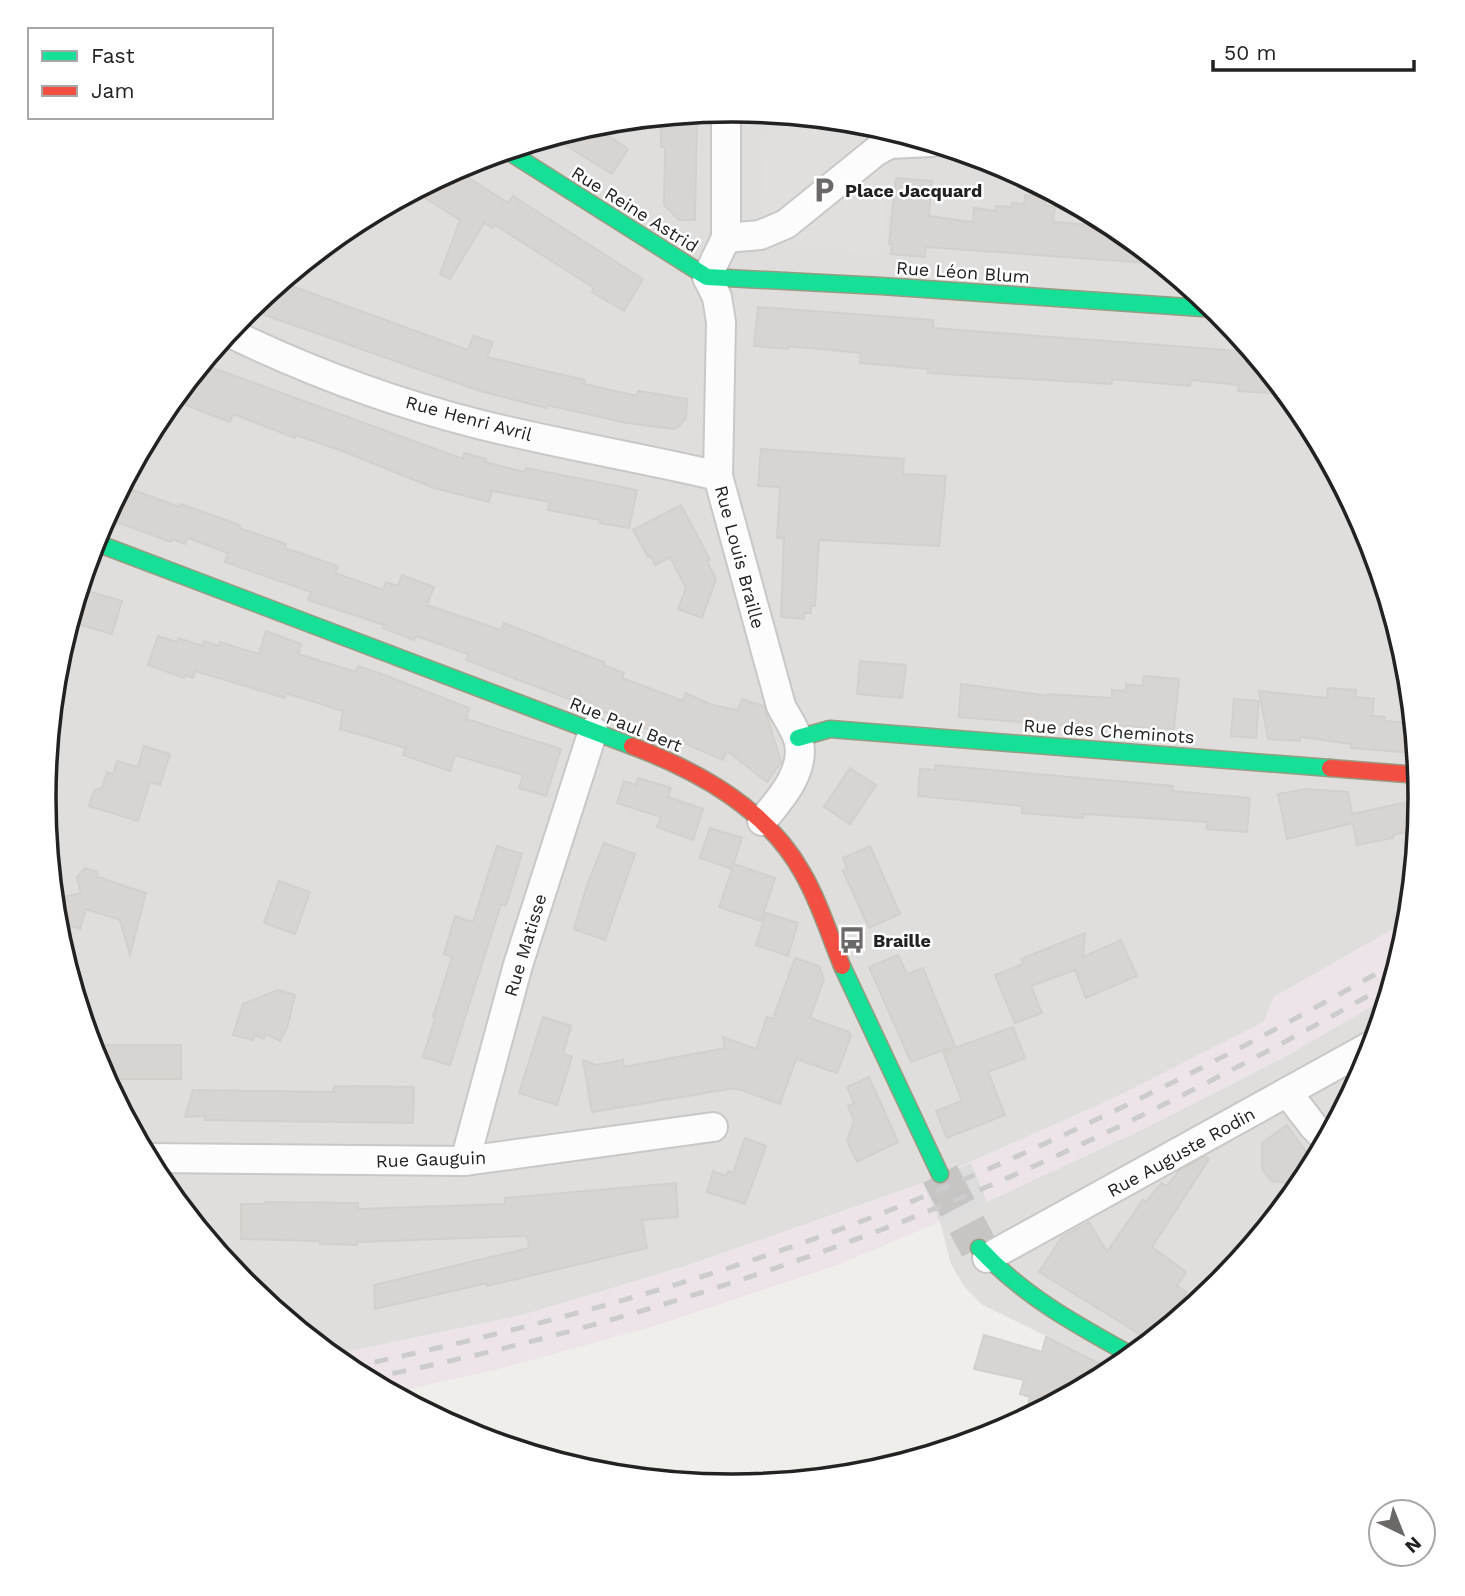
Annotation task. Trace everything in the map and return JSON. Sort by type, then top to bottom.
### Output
[{"type":"street","points":[[707,277],[726,239],[726,122]]},
{"type":"street","points":[[726,239],[760,235],[786,224],[875,152],[882,139]]},
{"type":"street","name":"Rue Reine Astrid","points":[[516,157],[707,277]]},
{"type":"street","points":[[757,279],[760,235]]},
{"type":"street","name":"Rue Léon Blum","points":[[707,277],[1198,308]]},
{"type":"street","name":"Rue Louis Braille","points":[[707,277],[718,297],[721,323],[718,476],[781,706],[798,738]]},
{"type":"street","name":"Rue Henri Avril","points":[[238,337],[283,359],[346,383],[477,424],[718,476]]},
{"type":"street","name":"Rue Paul Bert","points":[[105,546],[664,758],[700,776],[733,798],[762,821],[785,846],[805,879],[940,1174]]},
{"type":"street","name":"Rue des Cheminots","points":[[798,738],[831,729],[1408,774]]},
{"type":"street","name":"Rue Matisse","points":[[464,1161],[518,965],[593,731]]},
{"type":"street","points":[[762,821],[778,802],[794,774],[800,760],[798,738]]},
{"type":"street","name":"Rue Auguste Rodin","points":[[983,1253],[1360,1052]]},
{"type":"street","points":[[1287,1092],[1320,1133]]},
{"type":"street","name":"Rue Gauguin","points":[[160,1158],[464,1161],[713,1128]]},
{"type":"street","points":[[983,1253],[1026,1295],[1122,1350]]},
{"type":"shaded area","points":[[688,123],[777,123],[821,127],[864,134],[950,157],[1032,191],[1071,212],[1144,261],[1179,289],[1241,352],[1269,386],[1318,460],[1358,539],[1386,623],[1396,666],[1408,754],[1409,798],[1408,842],[1396,927],[1274,997],[1264,1022],[1112,1099],[923,1183],[689,1265],[523,1315],[345,1352],[286,1307],[224,1244],[170,1174],[126,1097],[107,1057],[79,973],[69,930],[57,842],[57,754],[69,666],[79,623],[107,539],[147,460],[170,422],[224,352],[286,289],[321,261],[394,212],[433,191],[515,157],[557,145],[601,134]]},
{"type":"shaded area","name":"Place Jacquard","points":[[766,123],[821,127],[889,140],[882,252],[760,245]]},
{"type":"shaded area","points":[[1396,927],[1377,1004],[1279,1060],[1137,1132],[987,1202],[838,1265],[655,1326],[507,1367],[405,1390],[345,1352],[523,1315],[689,1265],[923,1183],[1112,1099],[1264,1022],[1274,997]]},
{"type":"shaded area","points":[[1377,1004],[1358,1057],[1339,1097],[1295,1174],[1241,1244],[1211,1276],[1179,1307],[1144,1335],[1102,1364],[981,1304],[964,1286],[951,1264],[940,1222],[1137,1132],[1279,1060]]},
{"type":"pier","points":[[971,1163],[987,1202],[940,1222],[923,1183]]},
{"type":"building","points":[[697,123],[695,220],[679,220],[664,205],[665,148],[661,147],[661,125]]},
{"type":"building","points":[[604,133],[628,149],[612,174],[563,144]]},
{"type":"building","points":[[466,176],[508,203],[513,196],[643,279],[624,311],[592,292],[594,288],[495,225],[492,228],[484,223],[450,279],[440,274],[460,220],[423,197]]},
{"type":"building","points":[[896,178],[932,181],[929,216],[973,222],[974,208],[995,211],[996,206],[1024,204],[1025,195],[1042,197],[1047,199],[1045,205],[1055,207],[1053,222],[1091,225],[1146,263],[926,247],[925,257],[891,254],[892,244],[889,244]]},
{"type":"building","points":[[290,285],[468,350],[473,336],[493,342],[487,357],[585,380],[584,384],[637,396],[638,391],[687,399],[686,418],[673,429],[627,423],[547,405],[546,408],[480,391],[261,313]]},
{"type":"building","points":[[758,307],[933,320],[933,328],[1240,351],[1274,393],[1238,391],[1239,385],[1191,380],[1190,386],[1112,379],[1112,384],[928,373],[928,369],[860,363],[861,353],[788,346],[788,349],[754,346]]},
{"type":"building","points":[[211,367],[463,459],[464,453],[486,459],[485,462],[525,472],[526,468],[637,490],[629,528],[548,510],[550,502],[492,491],[489,502],[434,488],[296,435],[295,438],[233,414],[230,422],[186,405],[189,395]]},
{"type":"building","points":[[761,449],[904,459],[903,474],[946,476],[939,546],[819,540],[815,606],[811,606],[811,613],[804,613],[804,619],[781,617],[784,538],[777,538],[780,487],[758,486]]},
{"type":"building","points":[[131,489],[240,525],[239,528],[286,544],[285,548],[338,566],[335,573],[383,590],[386,582],[398,586],[402,575],[434,587],[427,605],[501,630],[504,623],[604,662],[603,665],[624,673],[622,678],[683,701],[686,693],[712,705],[738,710],[742,699],[764,706],[781,762],[767,782],[727,751],[723,760],[466,660],[468,654],[416,636],[414,640],[383,628],[384,625],[308,600],[311,592],[225,562],[228,553],[188,538],[185,544],[172,539],[171,542],[115,522]]},
{"type":"building","points":[[681,505],[710,560],[707,561],[716,579],[702,618],[678,609],[686,588],[670,557],[655,565],[633,530]]},
{"type":"building","points":[[89,592],[122,601],[112,634],[79,624]]},
{"type":"building","points":[[266,631],[301,644],[298,654],[356,672],[358,666],[379,673],[469,708],[466,719],[561,749],[546,796],[519,788],[523,775],[455,755],[450,771],[403,755],[406,748],[340,729],[343,711],[286,693],[285,698],[195,671],[193,678],[185,675],[184,678],[148,665],[158,636],[177,642],[178,638],[203,646],[204,641],[219,646],[220,642],[259,654]]},
{"type":"building","points":[[860,661],[906,665],[902,698],[857,694]]},
{"type":"building","points":[[1144,676],[1179,679],[1174,729],[1110,725],[1109,729],[959,717],[961,684],[1048,696],[1112,698],[1112,690],[1126,691],[1126,684],[1143,686]]},
{"type":"building","points":[[1328,688],[1356,690],[1355,697],[1374,699],[1372,716],[1385,717],[1384,721],[1404,722],[1408,753],[1351,748],[1351,744],[1300,737],[1300,741],[1268,739],[1259,691],[1327,698]]},
{"type":"building","points":[[1234,699],[1259,701],[1256,738],[1231,736]]},
{"type":"building","points":[[144,746],[170,754],[160,785],[150,782],[138,821],[89,806],[94,790],[102,788],[107,772],[113,774],[117,761],[138,767]]},
{"type":"building","points":[[935,765],[1173,786],[1172,791],[1250,798],[1247,832],[1207,829],[1207,822],[1022,813],[1022,806],[918,796],[920,769],[935,770]]},
{"type":"building","points":[[850,768],[876,785],[850,824],[824,807]]},
{"type":"building","points":[[638,778],[671,788],[668,797],[703,809],[693,840],[657,827],[661,817],[617,803],[624,781],[636,785]]},
{"type":"building","points":[[1306,789],[1348,792],[1352,814],[1409,802],[1408,832],[1393,835],[1393,838],[1357,845],[1353,823],[1287,839],[1278,794]]},
{"type":"building","points":[[710,828],[742,838],[732,869],[700,858]]},
{"type":"building","points":[[604,843],[635,854],[605,940],[574,929],[587,885]]},
{"type":"building","points":[[497,846],[522,854],[506,905],[501,904],[450,1065],[423,1057],[452,957],[444,954],[455,916],[473,922]]},
{"type":"building","points":[[870,846],[900,914],[869,928],[843,871],[847,869],[843,858]]},
{"type":"building","points":[[734,864],[775,878],[761,921],[719,907]]},
{"type":"building","points":[[85,868],[97,872],[98,877],[146,893],[130,955],[120,920],[86,909],[80,929],[68,925],[64,897],[81,893],[77,877]]},
{"type":"building","points":[[279,881],[310,892],[295,934],[264,923]]},
{"type":"building","points":[[766,913],[798,923],[788,956],[756,945]]},
{"type":"building","points":[[1085,933],[1083,957],[1121,940],[1137,976],[1086,998],[1075,970],[1031,986],[1042,1013],[1015,1023],[995,975],[1023,964],[1021,959]]},
{"type":"building","points":[[898,955],[907,974],[923,968],[955,1046],[911,1062],[869,967]]},
{"type":"building","points":[[795,958],[819,966],[824,979],[810,1018],[849,1032],[851,1036],[837,1073],[796,1059],[780,1104],[735,1088],[592,1112],[583,1060],[596,1065],[623,1060],[624,1067],[725,1048],[723,1037],[756,1049],[767,1017],[773,1019]]},
{"type":"building","points":[[278,990],[295,995],[287,1028],[280,1041],[266,1034],[264,1039],[255,1035],[253,1040],[233,1035],[243,1004]]},
{"type":"building","points":[[543,1017],[571,1026],[563,1054],[572,1057],[557,1105],[519,1093]]},
{"type":"building","points":[[1013,1027],[1025,1058],[988,1072],[1005,1115],[947,1138],[936,1111],[962,1101],[943,1052]]},
{"type":"building","points":[[103,1045],[181,1045],[181,1079],[117,1079]]},
{"type":"building","points":[[869,1077],[898,1142],[857,1162],[847,1141],[854,1121],[848,1106],[854,1103],[847,1087]]},
{"type":"building","points":[[334,1086],[414,1087],[413,1123],[205,1120],[205,1116],[185,1117],[193,1090],[333,1092]]},
{"type":"building","points":[[1287,1125],[1307,1154],[1289,1183],[1271,1181],[1262,1169],[1262,1143]]},
{"type":"building","points":[[745,1138],[766,1146],[745,1204],[707,1192],[713,1171],[726,1176],[728,1171],[733,1173]]},
{"type":"building","points":[[1205,1156],[1209,1159],[1152,1247],[1186,1272],[1177,1286],[1187,1292],[1177,1308],[1144,1335],[1039,1272],[1062,1237],[1089,1222],[1107,1252],[1143,1200],[1146,1202],[1161,1183],[1167,1186],[1179,1171]]},
{"type":"building","points":[[676,1183],[678,1217],[642,1220],[647,1248],[375,1309],[374,1285],[529,1248],[527,1236],[357,1242],[357,1245],[241,1239],[241,1204],[358,1203],[358,1209],[505,1204],[505,1198]]},
{"type":"building","points":[[984,1335],[1042,1352],[1046,1337],[1101,1364],[1027,1407],[1030,1397],[1020,1394],[1024,1380],[974,1369]]},
{"type":"tunnel","points":[[940,1174],[979,1248]]},
{"type":"railway","points":[[364,1364],[496,1334],[643,1294],[788,1248],[859,1222],[990,1168],[1110,1113],[1227,1055],[1387,967]]},
{"type":"railway","points":[[381,1376],[495,1350],[624,1316],[752,1276],[878,1231],[1010,1177],[1140,1116],[1268,1051],[1381,989]]},
{"type":"traffic: fast","points":[[516,157],[707,277],[1198,308]]},
{"type":"traffic: fast","points":[[105,546],[632,746]]},
{"type":"traffic: fast","points":[[798,738],[830,729],[1330,768]]},
{"type":"traffic: fast","points":[[842,966],[940,1174]]},
{"type":"traffic: fast","points":[[979,1248],[1032,1295],[1122,1350]]},
{"type":"traffic: jam","points":[[632,746],[705,780],[728,794],[770,829],[787,849],[808,883],[842,966]]},
{"type":"traffic: jam","points":[[1330,768],[1408,774]]},
{"type":"place","name":"Place Jacquard","points":[[824,190]]},
{"type":"place","name":"Braille","points":[[852,940]]}]
